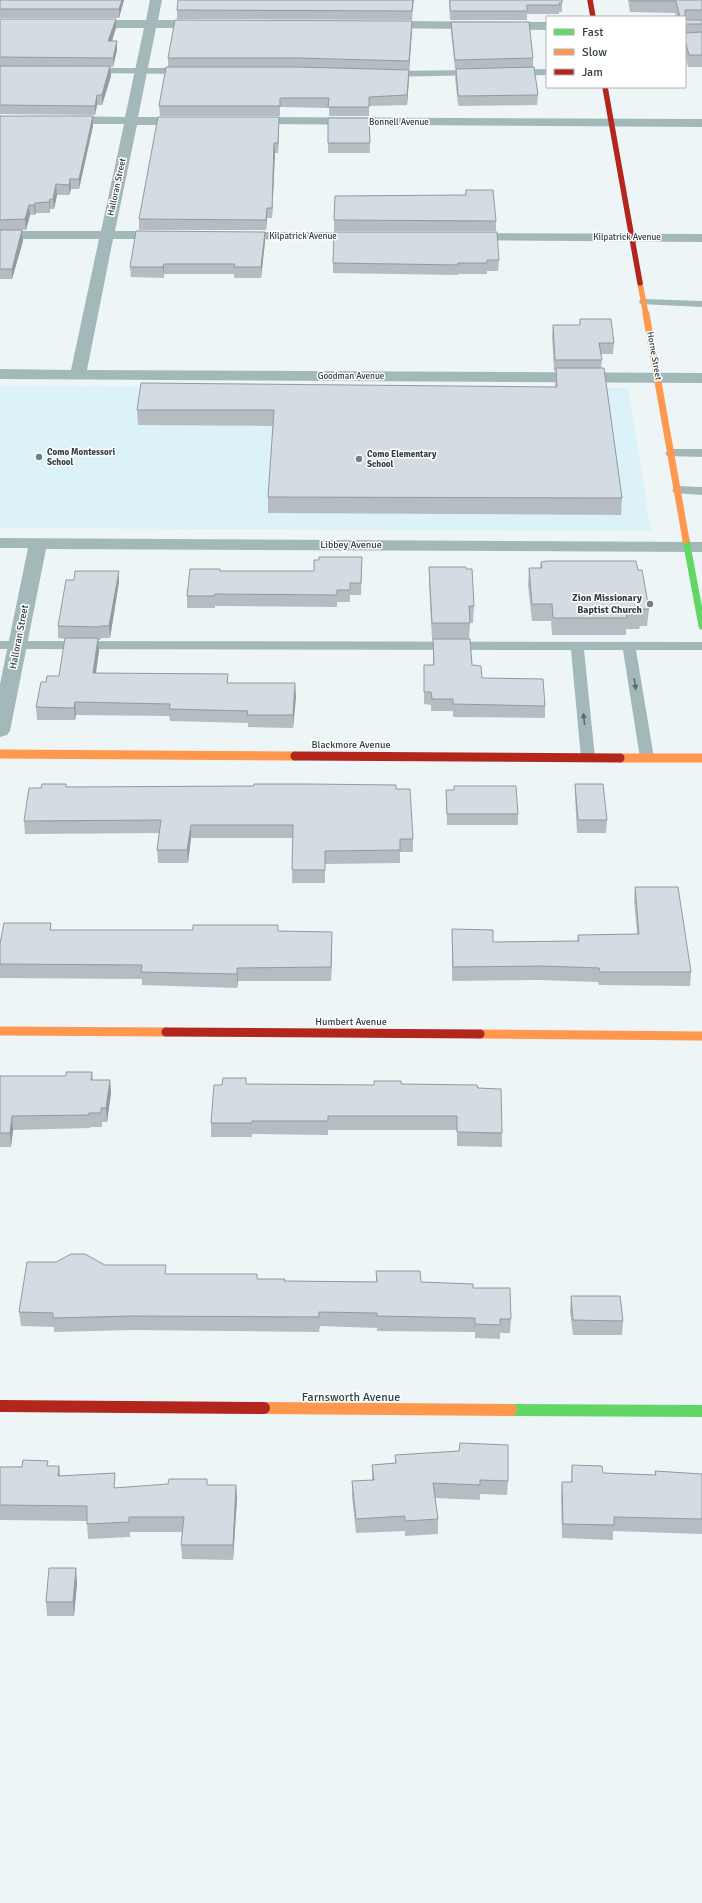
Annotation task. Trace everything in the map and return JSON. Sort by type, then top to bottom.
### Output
[{"type":"street","name":"Halloran Street","points":[[78,375],[156,0]]},
{"type":"street","points":[[590,0],[593,16]]},
{"type":"street","points":[[72,24],[215,24]]},
{"type":"street","points":[[373,25],[546,26]]},
{"type":"street","name":"Horne Street","points":[[605,88],[678,490],[695,547],[702,626]]},
{"type":"street","points":[[54,120],[202,121]]},
{"type":"street","name":"Bonnell Avenue","points":[[234,121],[702,123]]},
{"type":"street","points":[[0,234],[179,235]]},
{"type":"street","name":"Kilpatrick Avenue","points":[[218,236],[378,236]]},
{"type":"street","name":"Kilpatrick Avenue","points":[[457,236],[702,238]]},
{"type":"street","name":"Goodman Avenue","points":[[0,374],[702,378]]},
{"type":"street","name":"Libbey Avenue","points":[[0,544],[695,547]]},
{"type":"street","name":"Halloran Street","points":[[0,731],[9,645],[38,544]]},
{"type":"street","name":"Blackmore Avenue","points":[[0,754],[702,758]]},
{"type":"street","name":"Humbert Avenue","points":[[0,1031],[702,1036]]},
{"type":"street","name":"Farnsworth Avenue","points":[[0,1406],[702,1411]]},
{"type":"lane","points":[[79,71],[196,71]]},
{"type":"lane","points":[[501,73],[546,72]]},
{"type":"lane","points":[[379,74],[486,73]]},
{"type":"lane","points":[[644,302],[702,304]]},
{"type":"lane","points":[[671,453],[702,453]]},
{"type":"lane","points":[[678,490],[702,491]]},
{"type":"lane","points":[[9,645],[702,646]]},
{"type":"lane","points":[[577,646],[588,758]]},
{"type":"lane","points":[[629,646],[647,758]]},
{"type":"shaded area","name":"Como Elementary School","points":[[0,386],[628,388],[651,531],[0,528]]},
{"type":"building","points":[[0,0],[122,0],[119,9],[0,9]]},
{"type":"building","points":[[178,0],[413,0],[412,11],[177,10]]},
{"type":"building","points":[[450,0],[562,0],[562,3],[559,3],[560,5],[527,5],[527,11],[450,11]]},
{"type":"building","points":[[702,0],[702,10],[685,10],[685,16],[680,16],[676,1],[631,1]]},
{"type":"building","points":[[0,19],[116,19],[108,41],[117,41],[113,58],[0,57]]},
{"type":"building","points":[[175,20],[412,21],[409,61],[298,58],[168,58]]},
{"type":"building","points":[[686,20],[702,20],[702,24],[686,24]]},
{"type":"building","points":[[451,22],[529,22],[533,58],[455,60]]},
{"type":"building","points":[[702,32],[702,55],[689,55],[686,44],[686,33]]},
{"type":"building","points":[[0,66],[110,66],[102,95],[97,95],[95,106],[0,105]]},
{"type":"building","points":[[166,67],[298,67],[409,70],[407,95],[369,97],[369,107],[328,107],[329,98],[280,98],[280,106],[159,106]]},
{"type":"building","points":[[534,67],[538,95],[458,95],[456,69]]},
{"type":"building","points":[[0,116],[93,116],[79,179],[70,179],[69,185],[56,184],[53,199],[50,199],[49,202],[29,205],[25,219],[0,220]]},
{"type":"building","points":[[158,117],[279,117],[278,143],[274,143],[272,208],[267,208],[266,220],[139,219]]},
{"type":"building","points":[[328,118],[369,118],[370,143],[328,143]]},
{"type":"building","points":[[466,190],[493,190],[496,221],[334,220],[335,196],[466,195]]},
{"type":"building","points":[[0,230],[22,230],[12,269],[0,269]]},
{"type":"building","points":[[136,231],[265,232],[261,267],[234,267],[235,264],[164,264],[163,267],[130,267]]},
{"type":"building","points":[[334,232],[497,232],[499,260],[487,260],[487,263],[458,263],[458,265],[333,263]]},
{"type":"building","points":[[580,319],[611,319],[614,343],[599,343],[602,360],[555,360],[553,325],[580,325]]},
{"type":"building","points":[[556,368],[604,368],[622,498],[268,497],[274,410],[137,410],[141,383],[557,387]]},
{"type":"building","points":[[319,557],[362,557],[361,583],[350,583],[350,590],[337,590],[337,595],[215,594],[214,596],[187,596],[190,569],[220,569],[220,571],[314,571],[314,560],[319,560]]},
{"type":"building","points":[[636,561],[638,570],[642,570],[649,609],[640,609],[640,612],[626,612],[627,618],[553,618],[552,604],[532,604],[529,568],[542,568],[541,562]]},
{"type":"building","points":[[429,567],[466,567],[466,569],[472,569],[474,606],[469,606],[470,623],[432,623]]},
{"type":"building","points":[[75,571],[119,571],[109,626],[58,626],[66,580],[74,580]]},
{"type":"building","points":[[65,638],[98,638],[93,673],[228,674],[227,683],[295,683],[293,715],[247,715],[248,711],[169,709],[170,704],[75,702],[74,708],[36,707],[41,682],[46,682],[47,676],[59,676]]},
{"type":"building","points":[[433,639],[470,639],[472,665],[481,666],[482,678],[543,679],[545,706],[453,704],[453,699],[432,699],[431,692],[424,692],[424,665],[434,665]]},
{"type":"building","points":[[42,784],[66,784],[66,787],[254,786],[254,784],[396,785],[396,789],[410,789],[413,839],[400,839],[400,850],[325,851],[325,870],[292,870],[293,825],[191,825],[187,850],[157,850],[161,820],[24,821],[29,788],[41,788]]},
{"type":"building","points":[[575,784],[603,784],[607,820],[578,820]]},
{"type":"building","points":[[454,786],[516,786],[518,814],[447,814],[446,790],[454,790]]},
{"type":"building","points":[[635,887],[678,887],[691,972],[600,972],[599,968],[542,966],[453,967],[452,929],[493,930],[493,942],[579,941],[578,935],[639,934]]},
{"type":"building","points":[[4,923],[51,923],[50,930],[193,930],[193,925],[278,925],[278,931],[332,932],[331,967],[237,968],[237,974],[141,972],[142,965],[0,964],[0,944]]},
{"type":"building","points":[[66,1072],[92,1072],[91,1080],[110,1080],[106,1108],[101,1108],[101,1113],[89,1113],[89,1115],[12,1116],[10,1133],[0,1133],[0,1076],[66,1076]]},
{"type":"building","points":[[223,1078],[246,1078],[246,1084],[374,1085],[374,1081],[401,1081],[401,1084],[477,1085],[478,1088],[501,1089],[502,1133],[457,1132],[457,1116],[328,1116],[328,1121],[252,1121],[252,1123],[211,1123],[214,1085],[222,1085]]},
{"type":"building","points":[[71,1254],[85,1254],[105,1265],[166,1265],[165,1274],[257,1274],[257,1279],[285,1279],[284,1281],[377,1282],[376,1271],[420,1271],[421,1282],[473,1284],[473,1288],[510,1288],[511,1319],[500,1319],[500,1325],[475,1324],[475,1318],[377,1316],[377,1313],[319,1312],[319,1317],[131,1316],[53,1318],[53,1313],[19,1312],[27,1262],[56,1262]]},
{"type":"building","points":[[571,1296],[620,1296],[623,1321],[573,1320]]},
{"type":"building","points":[[460,1443],[508,1445],[508,1481],[480,1480],[480,1485],[433,1483],[438,1519],[405,1521],[405,1516],[356,1519],[352,1481],[374,1480],[372,1465],[396,1463],[395,1455],[459,1451]]},
{"type":"building","points":[[23,1460],[48,1461],[47,1466],[59,1466],[58,1476],[115,1473],[114,1488],[168,1484],[169,1479],[207,1479],[207,1485],[236,1485],[233,1545],[181,1545],[184,1517],[129,1517],[129,1522],[87,1524],[87,1506],[0,1505],[0,1467],[22,1467]]},
{"type":"building","points":[[572,1465],[602,1466],[603,1473],[656,1475],[655,1471],[702,1474],[702,1519],[614,1517],[614,1525],[563,1524],[562,1482],[572,1482]]},
{"type":"building","points":[[49,1568],[76,1568],[73,1602],[46,1602]]},
{"type":"traffic: fast","points":[[686,540],[702,626]]},
{"type":"traffic: fast","points":[[511,1410],[702,1411]]},
{"type":"traffic: slow","points":[[640,283],[686,540]]},
{"type":"traffic: slow","points":[[0,754],[295,756]]},
{"type":"traffic: slow","points":[[620,758],[702,758]]},
{"type":"traffic: slow","points":[[0,1031],[166,1032]]},
{"type":"traffic: slow","points":[[480,1034],[702,1036]]},
{"type":"traffic: slow","points":[[264,1408],[511,1410]]},
{"type":"traffic: jam","points":[[590,0],[593,16]]},
{"type":"traffic: jam","points":[[605,88],[640,283]]},
{"type":"traffic: jam","points":[[295,756],[620,758]]},
{"type":"traffic: jam","points":[[166,1032],[480,1034]]},
{"type":"traffic: jam","points":[[0,1406],[264,1408]]},
{"type":"place","name":"Como Montessori School","points":[[39,457]]},
{"type":"place","name":"Como Elementary School","points":[[359,459]]},
{"type":"place","name":"Zion Missionary Baptist Church","points":[[650,604]]}]
